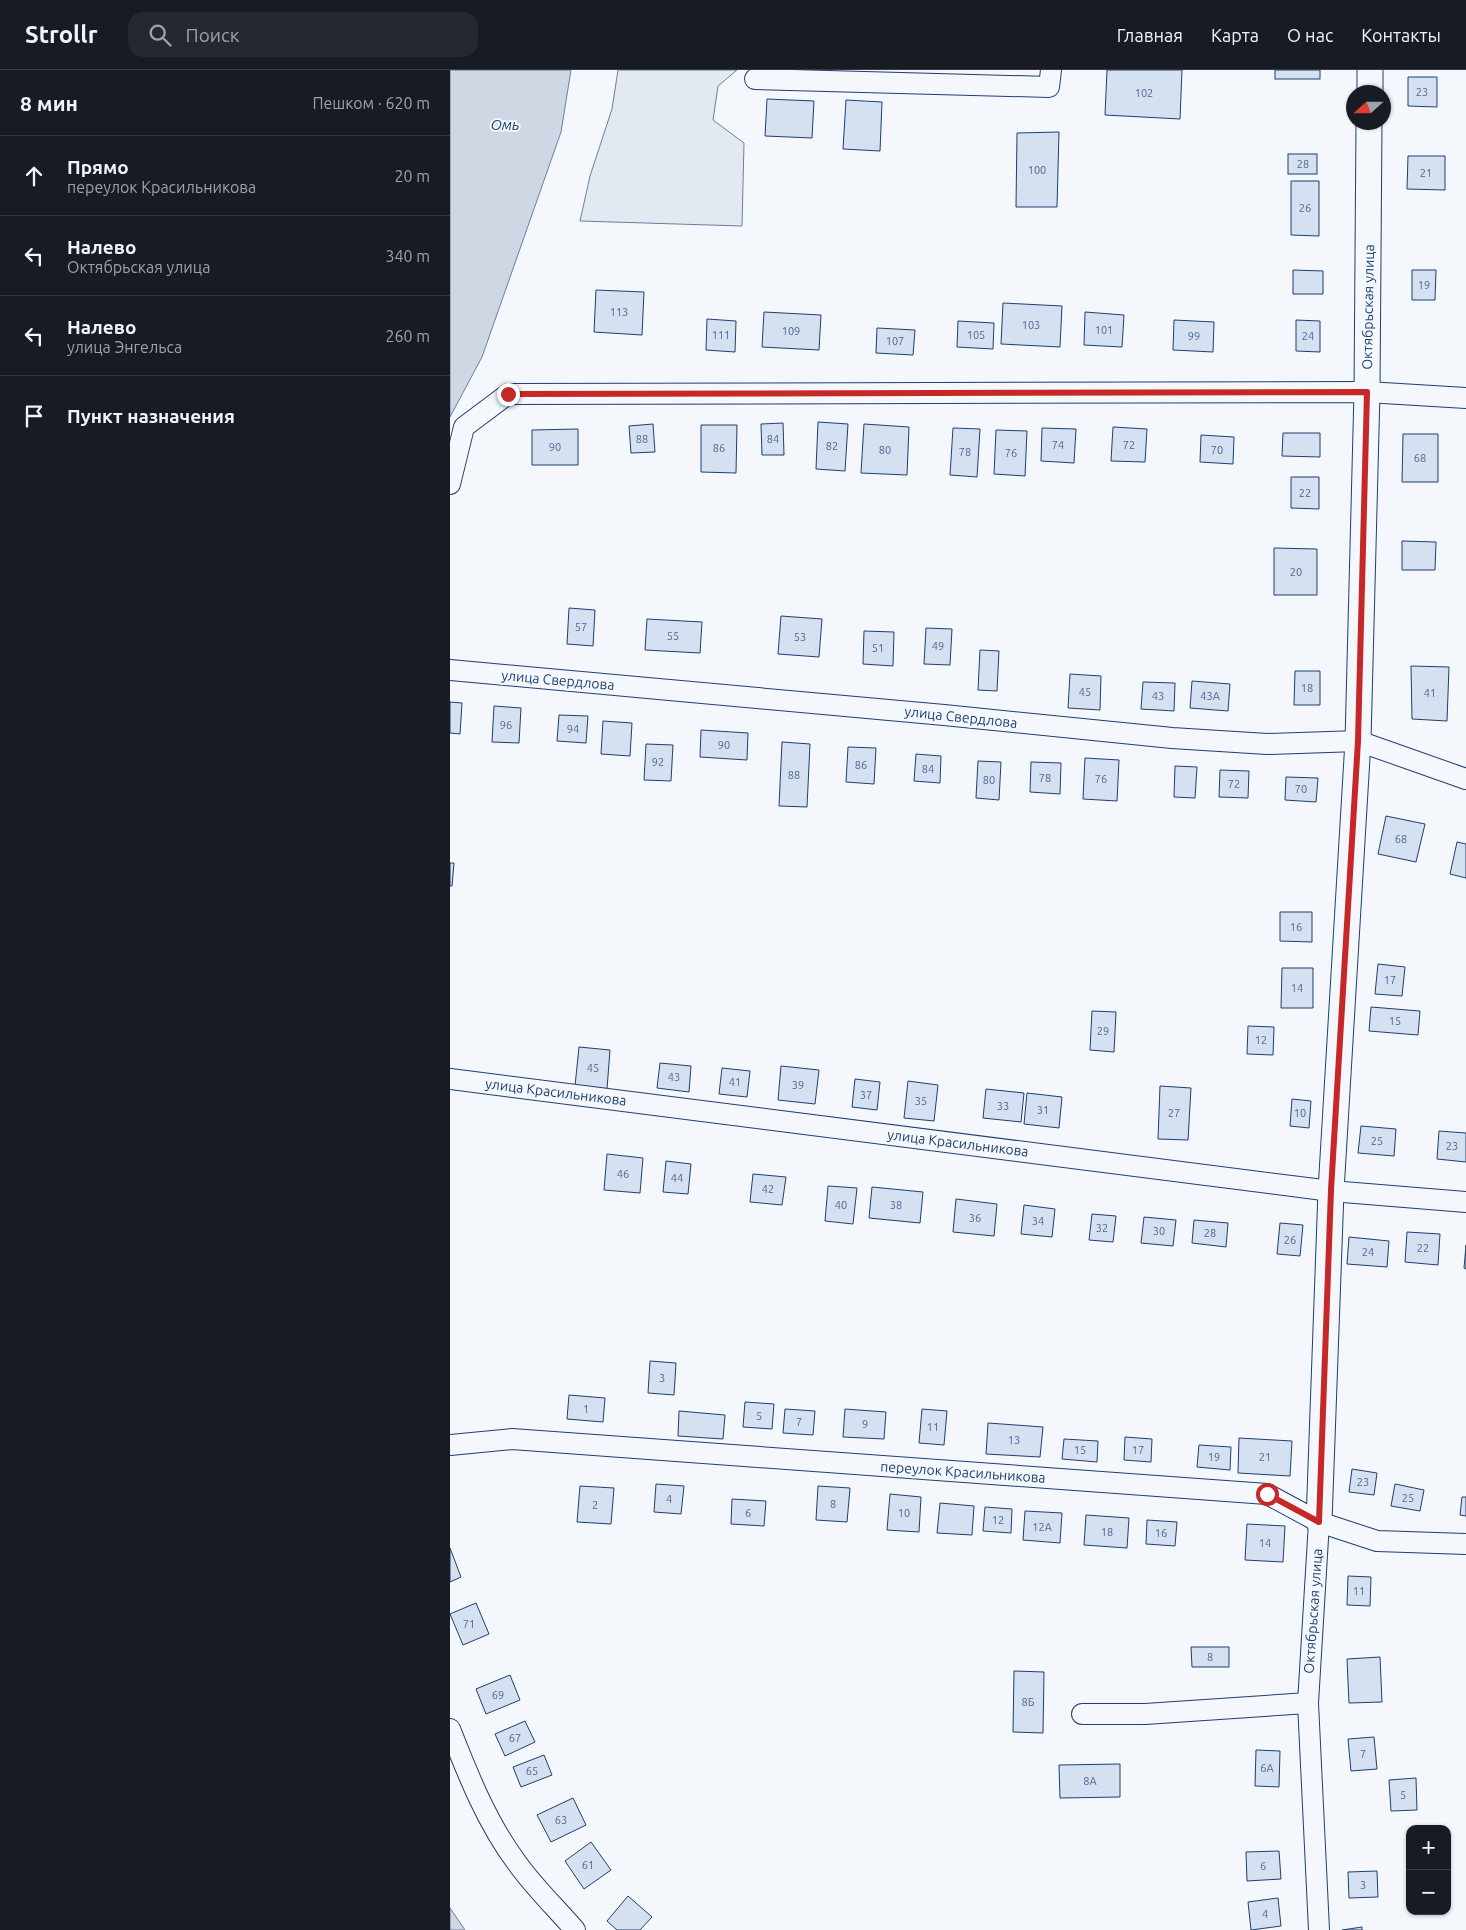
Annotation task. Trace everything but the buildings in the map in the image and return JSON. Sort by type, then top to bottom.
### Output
[{"type":"street","points":[[755,79],[1049,87],[1051,70]]},
{"type":"street","points":[[1370,70],[1370,85]]},
{"type":"street","name":"Октябрьская улица","points":[[1318,1930],[1308,1703],[1319,1522],[1331,1190],[1358,741],[1367,392],[1370,130]]},
{"type":"street","points":[[450,484],[464,426],[508,394],[1367,392],[1466,398]]},
{"type":"street","name":"улица Свердлова","points":[[450,670],[934,714],[1172,738],[1266,744],[1358,741],[1466,779]]},
{"type":"street","name":"улица Красильникова","points":[[450,1079],[1331,1190],[1466,1202]]},
{"type":"street","name":"переулок Красильникова","points":[[450,1444],[512,1439],[1267,1494],[1319,1522],[1377,1541],[1466,1544]]},
{"type":"street","points":[[1082,1714],[1145,1714],[1308,1703]]},
{"type":"street","points":[[450,1729],[466,1770],[489,1817],[517,1863],[575,1930]]},
{"type":"shaded area","points":[[618,70],[737,70],[718,86],[713,120],[744,143],[742,226],[580,221],[590,176],[612,109]]},
{"type":"water","name":"Омь","points":[[450,70],[571,70],[561,132],[482,357],[450,417]]},
{"type":"water","points":[[450,1908],[465,1930],[450,1930]]},
{"type":"route","points":[[508,394],[1367,392],[1358,741],[1331,1190],[1319,1522],[1267,1494]]}]
